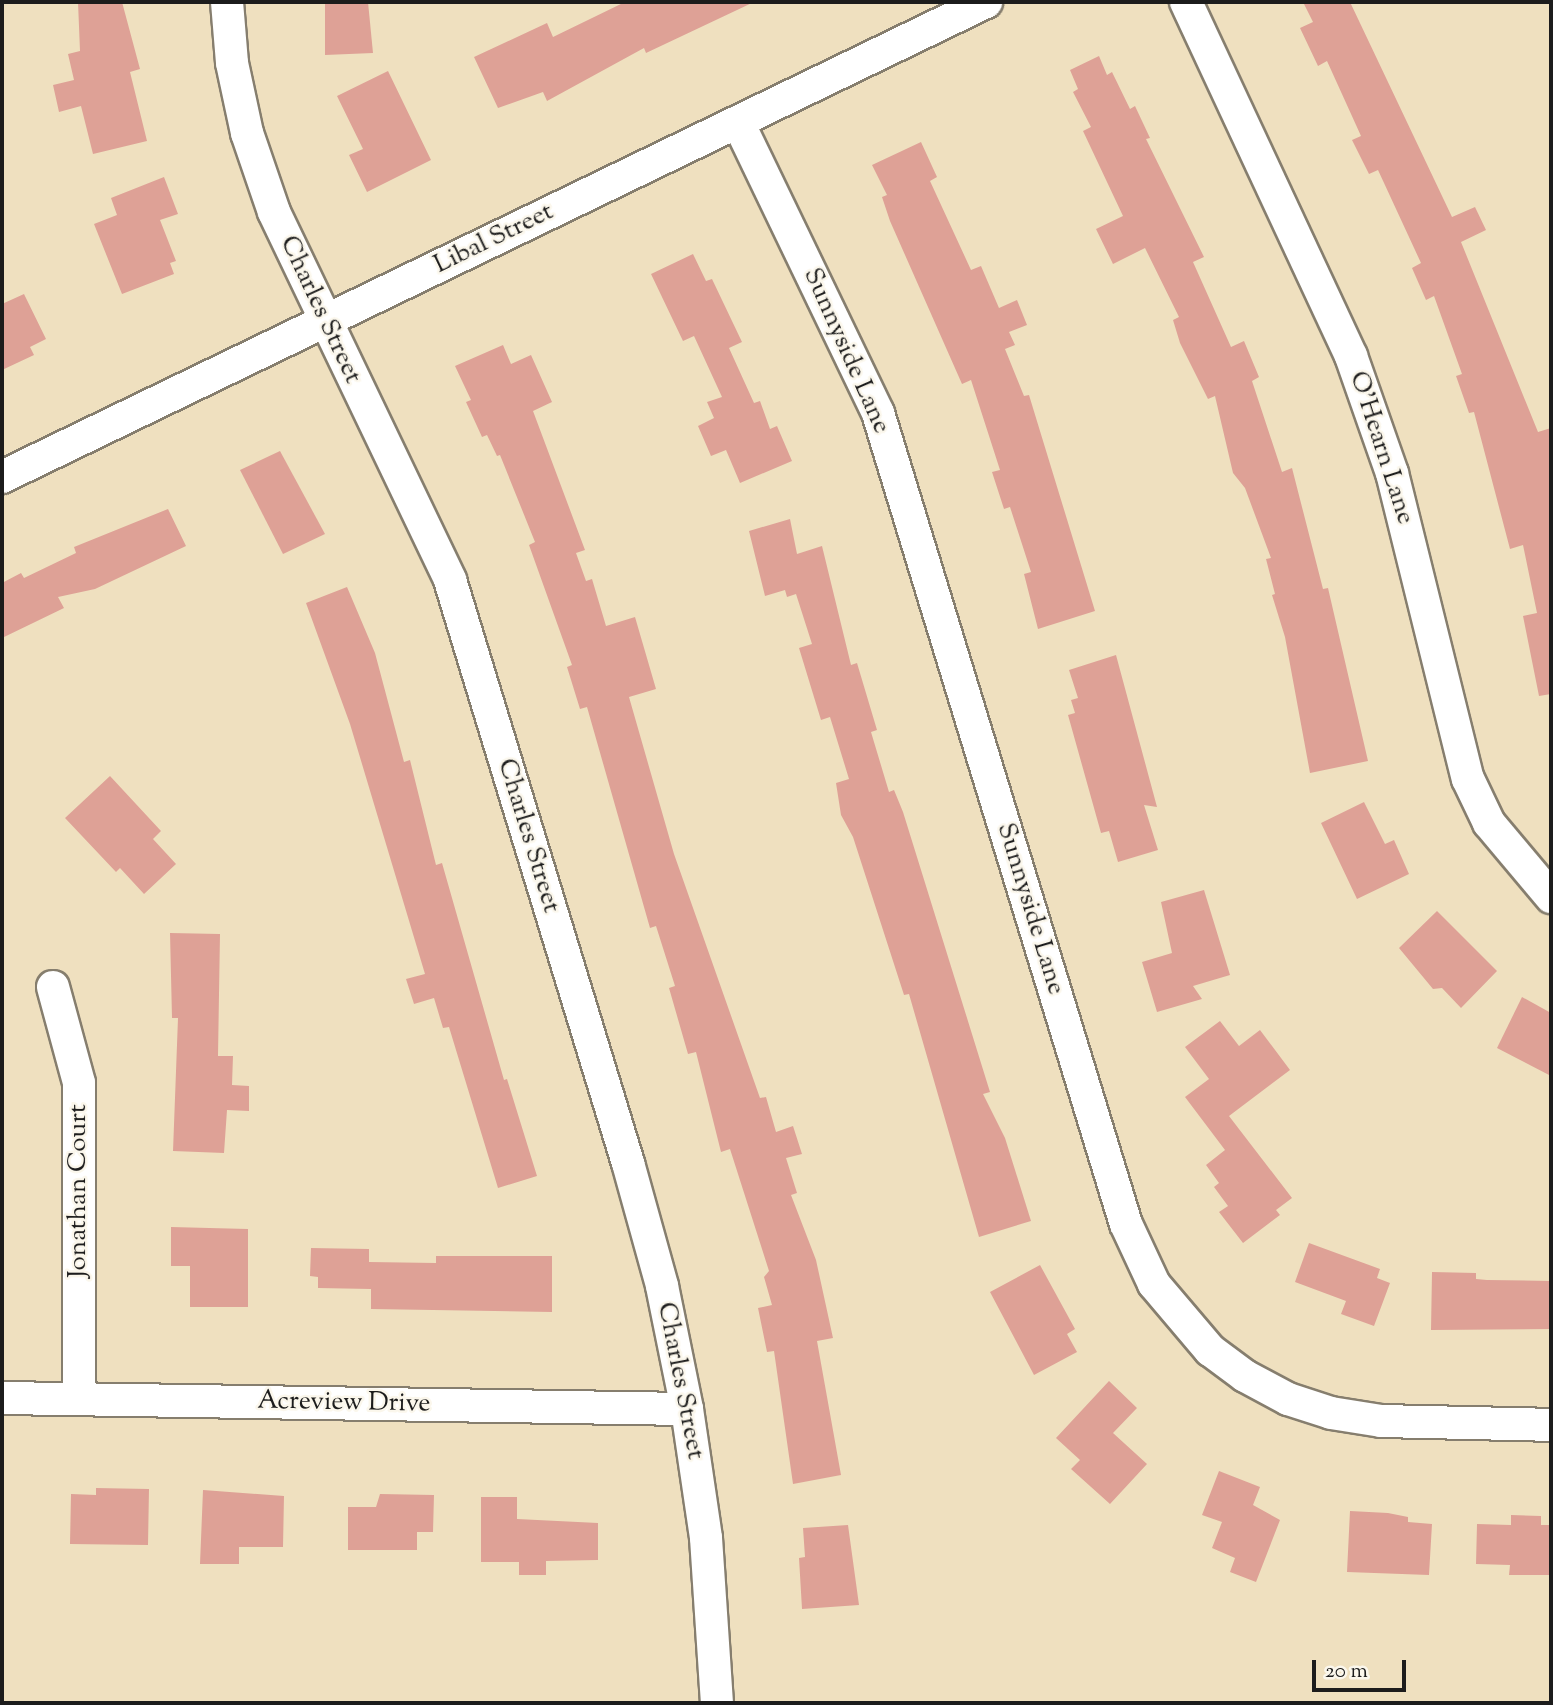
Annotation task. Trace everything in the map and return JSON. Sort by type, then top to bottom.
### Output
[{"type":"street","name":"Charles Street","points":[[226,2],[232,63],[247,133],[274,212],[450,580],[628,1163],[662,1286],[687,1409],[706,1538],[717,1703]]},
{"type":"street","name":"Libal Street","points":[[2,477],[986,2]]},
{"type":"street","name":"O'Hearn Lane","points":[[1186,2],[1350,355],[1392,473],[1468,779],[1489,823],[1551,897]]},
{"type":"street","name":"Sunnyside Lane","points":[[738,122],[878,413],[1126,1224],[1154,1284],[1210,1350],[1245,1376],[1288,1399],[1331,1413],[1381,1421],[1551,1425]]},
{"type":"street","name":"Jonathan Court","points":[[53,987],[79,1083],[79,1399]]},
{"type":"street","name":"Acreview Drive","points":[[2,1398],[687,1409]]},
{"type":"building","points":[[78,2],[122,2],[140,69],[130,72],[147,141],[93,154],[81,106],[59,112],[53,85],[74,80],[68,54],[80,51]]},
{"type":"building","points":[[325,2],[368,2],[373,53],[325,55]]},
{"type":"building","points":[[625,2],[754,2],[646,53],[644,48],[547,101],[543,92],[498,108],[474,57],[547,23],[553,37]]},
{"type":"building","points":[[1303,2],[1350,2],[1452,217],[1475,207],[1486,230],[1461,242],[1538,432],[1551,428],[1551,694],[1539,696],[1523,616],[1537,613],[1523,545],[1510,549],[1474,412],[1469,413],[1456,376],[1462,374],[1434,296],[1426,300],[1412,268],[1421,263],[1378,170],[1369,174],[1352,140],[1361,136],[1327,61],[1318,66],[1300,28],[1313,22]]},
{"type":"building","points":[[1099,56],[1107,75],[1112,72],[1130,109],[1135,106],[1150,138],[1146,139],[1204,257],[1193,262],[1231,347],[1244,341],[1259,377],[1252,381],[1282,472],[1292,468],[1323,589],[1328,588],[1368,761],[1310,773],[1285,637],[1272,595],[1275,594],[1266,559],[1271,558],[1245,488],[1233,473],[1215,396],[1208,399],[1180,343],[1173,320],[1179,317],[1145,248],[1113,264],[1096,229],[1123,216],[1083,131],[1091,127],[1073,92],[1078,89],[1070,70]]},
{"type":"building","points":[[388,71],[431,160],[367,192],[349,155],[363,149],[337,96]]},
{"type":"building","points":[[921,142],[937,177],[930,181],[971,270],[981,266],[999,308],[1017,300],[1027,325],[1009,332],[1015,345],[1005,349],[1024,396],[1029,395],[1095,611],[1038,629],[1024,574],[1031,572],[1010,507],[1004,509],[992,472],[1000,470],[971,380],[962,384],[890,221],[882,197],[887,195],[872,165]]},
{"type":"building","points":[[164,177],[178,214],[160,220],[176,261],[170,263],[174,274],[122,294],[94,224],[117,215],[111,198]]},
{"type":"building","points":[[693,254],[706,281],[712,279],[742,342],[729,348],[754,403],[760,401],[770,429],[777,426],[792,461],[740,483],[726,450],[711,456],[698,426],[714,418],[707,402],[722,397],[694,336],[683,341],[651,274]]},
{"type":"building","points":[[24,294],[46,339],[30,347],[34,355],[2,370],[2,304]]},
{"type":"building","points":[[503,345],[511,364],[531,355],[552,402],[533,411],[585,550],[576,553],[586,581],[592,579],[606,626],[635,617],[656,689],[629,697],[674,854],[760,1098],[766,1097],[776,1132],[793,1126],[802,1154],[786,1158],[797,1193],[791,1195],[816,1260],[833,1338],[817,1341],[841,1475],[793,1484],[774,1351],[767,1352],[758,1308],[772,1305],[764,1277],[769,1271],[730,1149],[721,1152],[696,1052],[688,1054],[669,988],[675,986],[656,926],[650,928],[587,707],[580,709],[567,667],[572,665],[529,545],[535,542],[500,455],[497,456],[487,435],[482,437],[466,402],[471,400],[455,366]]},
{"type":"building","points":[[280,451],[325,534],[283,554],[240,470]]},
{"type":"building","points":[[168,509],[186,546],[95,589],[58,597],[64,608],[2,638],[2,583],[21,573],[24,578],[76,553],[74,547]]},
{"type":"building","points":[[790,519],[797,554],[822,546],[851,665],[857,663],[877,730],[871,732],[889,792],[894,790],[903,812],[990,1092],[983,1094],[1005,1138],[1031,1221],[979,1237],[909,994],[904,995],[853,837],[841,815],[836,783],[849,779],[830,717],[821,720],[799,648],[812,644],[796,594],[787,597],[785,590],[765,596],[749,531]]},
{"type":"building","points":[[347,587],[375,653],[404,762],[410,760],[436,865],[442,863],[504,1080],[507,1079],[537,1176],[498,1188],[449,1027],[443,1028],[434,998],[414,1004],[406,979],[425,974],[350,724],[306,603]]},
{"type":"building","points":[[1116,655],[1157,807],[1144,805],[1158,850],[1118,862],[1109,831],[1101,833],[1068,715],[1075,713],[1071,700],[1078,698],[1069,670]]},
{"type":"building","points":[[110,776],[161,831],[153,839],[176,864],[144,894],[120,868],[116,872],[65,818]]},
{"type":"building","points":[[1364,802],[1385,844],[1394,840],[1409,874],[1357,899],[1321,823]]},
{"type":"building","points":[[1204,890],[1230,975],[1193,986],[1202,999],[1157,1012],[1142,962],[1172,953],[1161,902]]},
{"type":"building","points":[[1437,911],[1497,971],[1461,1008],[1442,988],[1433,989],[1399,948]]},
{"type":"building","points":[[170,933],[220,934],[218,1056],[233,1056],[232,1085],[249,1086],[249,1111],[227,1110],[224,1153],[173,1151],[178,1018],[172,1018]]},
{"type":"building","points":[[1522,997],[1551,1013],[1551,1076],[1497,1048]]},
{"type":"building","points":[[1220,1021],[1239,1046],[1260,1030],[1290,1070],[1229,1116],[1292,1198],[1276,1210],[1280,1215],[1243,1243],[1219,1212],[1228,1206],[1214,1187],[1219,1183],[1206,1165],[1225,1150],[1185,1097],[1209,1079],[1185,1047]]},
{"type":"building","points":[[171,1227],[248,1229],[248,1307],[190,1307],[190,1266],[171,1266]]},
{"type":"building","points":[[1309,1243],[1380,1269],[1377,1278],[1390,1283],[1374,1326],[1341,1314],[1346,1301],[1295,1282]]},
{"type":"building","points":[[311,1248],[369,1249],[369,1262],[436,1263],[436,1256],[552,1256],[552,1312],[371,1309],[371,1289],[318,1288],[318,1277],[310,1276]]},
{"type":"building","points":[[1040,1265],[1075,1329],[1067,1334],[1077,1352],[1034,1375],[990,1292]]},
{"type":"building","points":[[1432,1272],[1476,1273],[1476,1279],[1487,1280],[1551,1281],[1551,1329],[1431,1330]]},
{"type":"building","points":[[1109,1381],[1137,1408],[1113,1433],[1147,1464],[1110,1504],[1071,1469],[1080,1460],[1056,1438]]},
{"type":"building","points":[[1219,1471],[1260,1487],[1253,1505],[1280,1520],[1256,1582],[1230,1572],[1235,1558],[1212,1548],[1222,1522],[1202,1515]]},
{"type":"building","points":[[96,1488],[149,1489],[148,1545],[70,1544],[71,1494],[96,1495]]},
{"type":"building","points":[[203,1490],[284,1496],[283,1547],[239,1547],[239,1564],[200,1564]]},
{"type":"building","points":[[380,1494],[434,1495],[433,1532],[417,1532],[417,1550],[348,1550],[348,1507],[376,1507]]},
{"type":"building","points":[[481,1497],[517,1497],[517,1519],[598,1523],[598,1560],[546,1561],[546,1575],[519,1575],[519,1562],[481,1562]]},
{"type":"building","points":[[1350,1511],[1388,1513],[1408,1517],[1408,1522],[1432,1524],[1429,1575],[1347,1572]]},
{"type":"building","points":[[1511,1515],[1541,1516],[1541,1525],[1551,1525],[1551,1575],[1509,1575],[1510,1565],[1476,1564],[1477,1524],[1511,1525]]},
{"type":"building","points":[[848,1525],[859,1605],[802,1609],[799,1558],[805,1557],[803,1528]]}]
